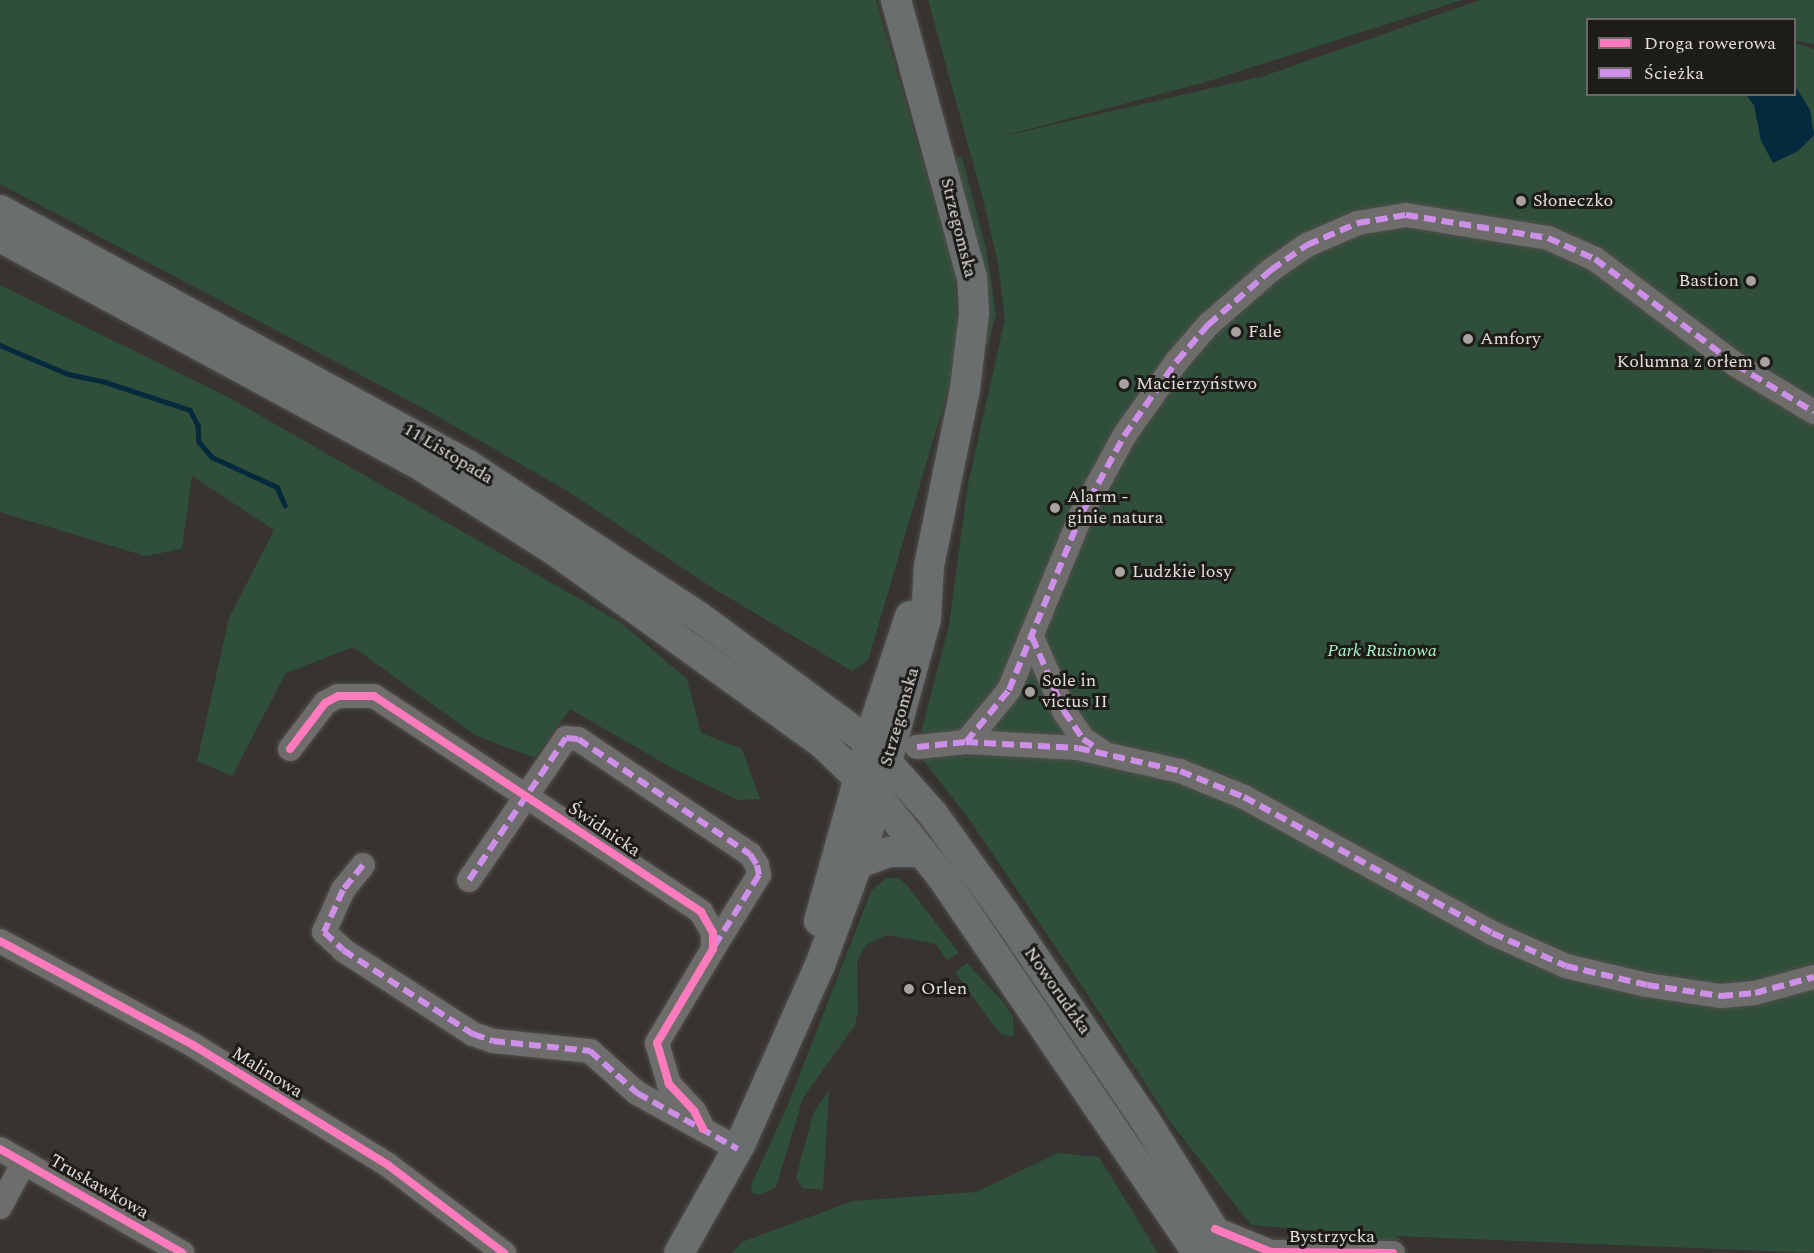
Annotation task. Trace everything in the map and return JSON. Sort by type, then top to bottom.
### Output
[{"type":"main road","name":"Strzegomska","points":[[878,751],[921,640],[929,566],[965,389],[974,313],[972,278],[896,0]]},
{"type":"main road","name":"11 Listopada","points":[[0,210],[468,465],[698,616],[832,712],[878,751]]},
{"type":"main road","name":"11 Listopada","points":[[0,237],[455,486],[693,649],[807,731],[868,786]]},
{"type":"main road","name":"Strzegomska","points":[[878,751],[882,699],[929,566]]},
{"type":"main road","points":[[832,712],[882,699]]},
{"type":"main road","points":[[788,1036],[878,751]]},
{"type":"main road","name":"Noworudzka","points":[[878,751],[933,814],[1005,914],[1214,1245]]},
{"type":"main road","points":[[679,1253],[738,1149],[788,1036],[859,863],[868,786]]},
{"type":"main road","name":"Noworudzka","points":[[868,786],[922,852],[1214,1245]]},
{"type":"main road","points":[[859,863],[890,852],[922,852]]},
{"type":"street","points":[[966,742],[1009,690],[1081,514],[1124,436],[1178,361],[1208,325],[1271,270],[1307,245],[1358,223],[1407,215],[1548,238],[1595,259],[1736,365],[1814,412]]},
{"type":"street","points":[[1032,638],[1064,711],[1083,739],[1101,751]]},
{"type":"street","name":"Świdnicka","points":[[290,749],[325,703],[348,694],[374,696],[701,912],[712,933],[712,949]]},
{"type":"street","points":[[469,880],[566,738],[578,739],[750,854],[759,875],[657,1043],[669,1084],[694,1112],[703,1129]]},
{"type":"street","points":[[916,747],[966,742],[1101,751],[1180,771],[1244,797],[1492,933],[1566,966],[1647,985],[1722,996],[1763,991],[1814,977]]},
{"type":"street","points":[[363,865],[343,890],[324,932],[343,950],[473,1034],[493,1041],[590,1052],[637,1093],[738,1149]]},
{"type":"street","name":"Malinowa","points":[[0,941],[193,1045],[388,1165],[504,1253]]},
{"type":"street","name":"Truskawkowa","points":[[0,1149],[182,1253]]},
{"type":"street","name":"Truskawkowa","points":[[0,1207],[24,1162]]},
{"type":"street","name":"Bystrzycka","points":[[1214,1245],[1270,1252],[1393,1253]]},
{"type":"green space","points":[[0,0],[876,0],[955,274],[959,353],[868,660],[852,671],[711,587],[569,492],[421,407],[0,184]]},
{"type":"green space","name":"Park Rusinowa","points":[[928,0],[1462,0],[1206,82],[995,138],[1264,76],[1480,0],[1814,0],[1814,44],[1796,41],[1796,18],[1586,18],[1586,96],[1796,96],[1796,43],[1814,49],[1814,1253],[1395,1236],[1401,1240],[1346,1241],[1350,1236],[1370,1235],[1251,1225],[1171,1123],[969,819],[920,756],[922,729],[949,625],[968,484],[1005,319],[998,264],[984,203]]},
{"type":"green space","points":[[958,157],[962,157],[986,248],[996,314],[988,346],[980,340],[955,161]]},
{"type":"green space","points":[[0,285],[228,397],[620,622],[687,679],[701,733],[742,749],[760,799],[738,800],[672,768],[570,709],[535,758],[475,735],[353,647],[286,673],[232,776],[197,761],[229,618],[274,530],[192,476],[182,549],[145,556],[0,512]]},
{"type":"green space","points":[[886,878],[899,878],[907,885],[959,953],[947,960],[936,944],[887,935],[866,945],[857,961],[858,1012],[855,1025],[803,1098],[776,1187],[760,1195],[752,1193],[751,1185],[787,1107],[871,891]]},
{"type":"green space","points":[[967,963],[1004,1003],[1013,1017],[1014,1037],[1002,1035],[996,1029],[955,972]]},
{"type":"green space","points":[[829,1090],[823,1190],[803,1188],[796,1179],[802,1154],[814,1112]]},
{"type":"green space","points":[[1058,1153],[1099,1157],[1158,1253],[732,1253],[742,1242],[853,1201],[976,1192]]},
{"type":"water","points":[[1796,88],[1810,110],[1814,135],[1798,151],[1773,163],[1761,141],[1754,105],[1747,96],[1796,96]]},
{"type":"waterway","points":[[0,345],[68,374],[105,382],[190,410],[198,425],[199,442],[212,457],[277,487],[285,505]]},
{"type":"marked path","points":[[966,742],[1009,690],[1081,515],[1124,436],[1177,361],[1208,325],[1271,270],[1307,245],[1358,223],[1406,215],[1548,238],[1595,259],[1736,365],[1814,412]]},
{"type":"marked path","points":[[1032,637],[1064,711],[1083,739],[1098,749]]},
{"type":"marked path","points":[[469,880],[566,738],[578,739],[750,854],[757,865],[759,875],[715,945]]},
{"type":"marked path","points":[[917,747],[966,742],[1078,748],[1180,771],[1244,797],[1492,933],[1566,966],[1647,985],[1721,996],[1755,993],[1814,977]]},
{"type":"marked path","points":[[363,865],[343,890],[324,932],[343,950],[473,1034],[493,1041],[590,1051],[637,1093],[738,1149]]},
{"type":"cycle path","points":[[290,749],[325,703],[338,696],[374,696],[701,912],[713,933],[713,949],[657,1043],[669,1084],[694,1111],[703,1129]]},
{"type":"cycle path","points":[[0,941],[193,1045],[388,1165],[504,1253]]},
{"type":"cycle path","points":[[0,1149],[182,1253]]},
{"type":"cycle path","points":[[1215,1229],[1271,1252],[1393,1253]]},
{"type":"place","name":"Słoneczko","points":[[1521,201]]},
{"type":"place","name":"Bastion","points":[[1751,281]]},
{"type":"place","name":"Fale","points":[[1236,332]]},
{"type":"place","name":"Amfory","points":[[1468,339]]},
{"type":"place","name":"Kolumna z orłem","points":[[1765,362]]},
{"type":"place","name":"Macierzyństwo","points":[[1124,384]]},
{"type":"place","name":"Alarm - ginie natura","points":[[1055,508]]},
{"type":"place","name":"Ludzkie losy","points":[[1120,572]]},
{"type":"place","name":"Sole in victus II","points":[[1030,692]]},
{"type":"place","name":"Orlen","points":[[909,989]]}]
